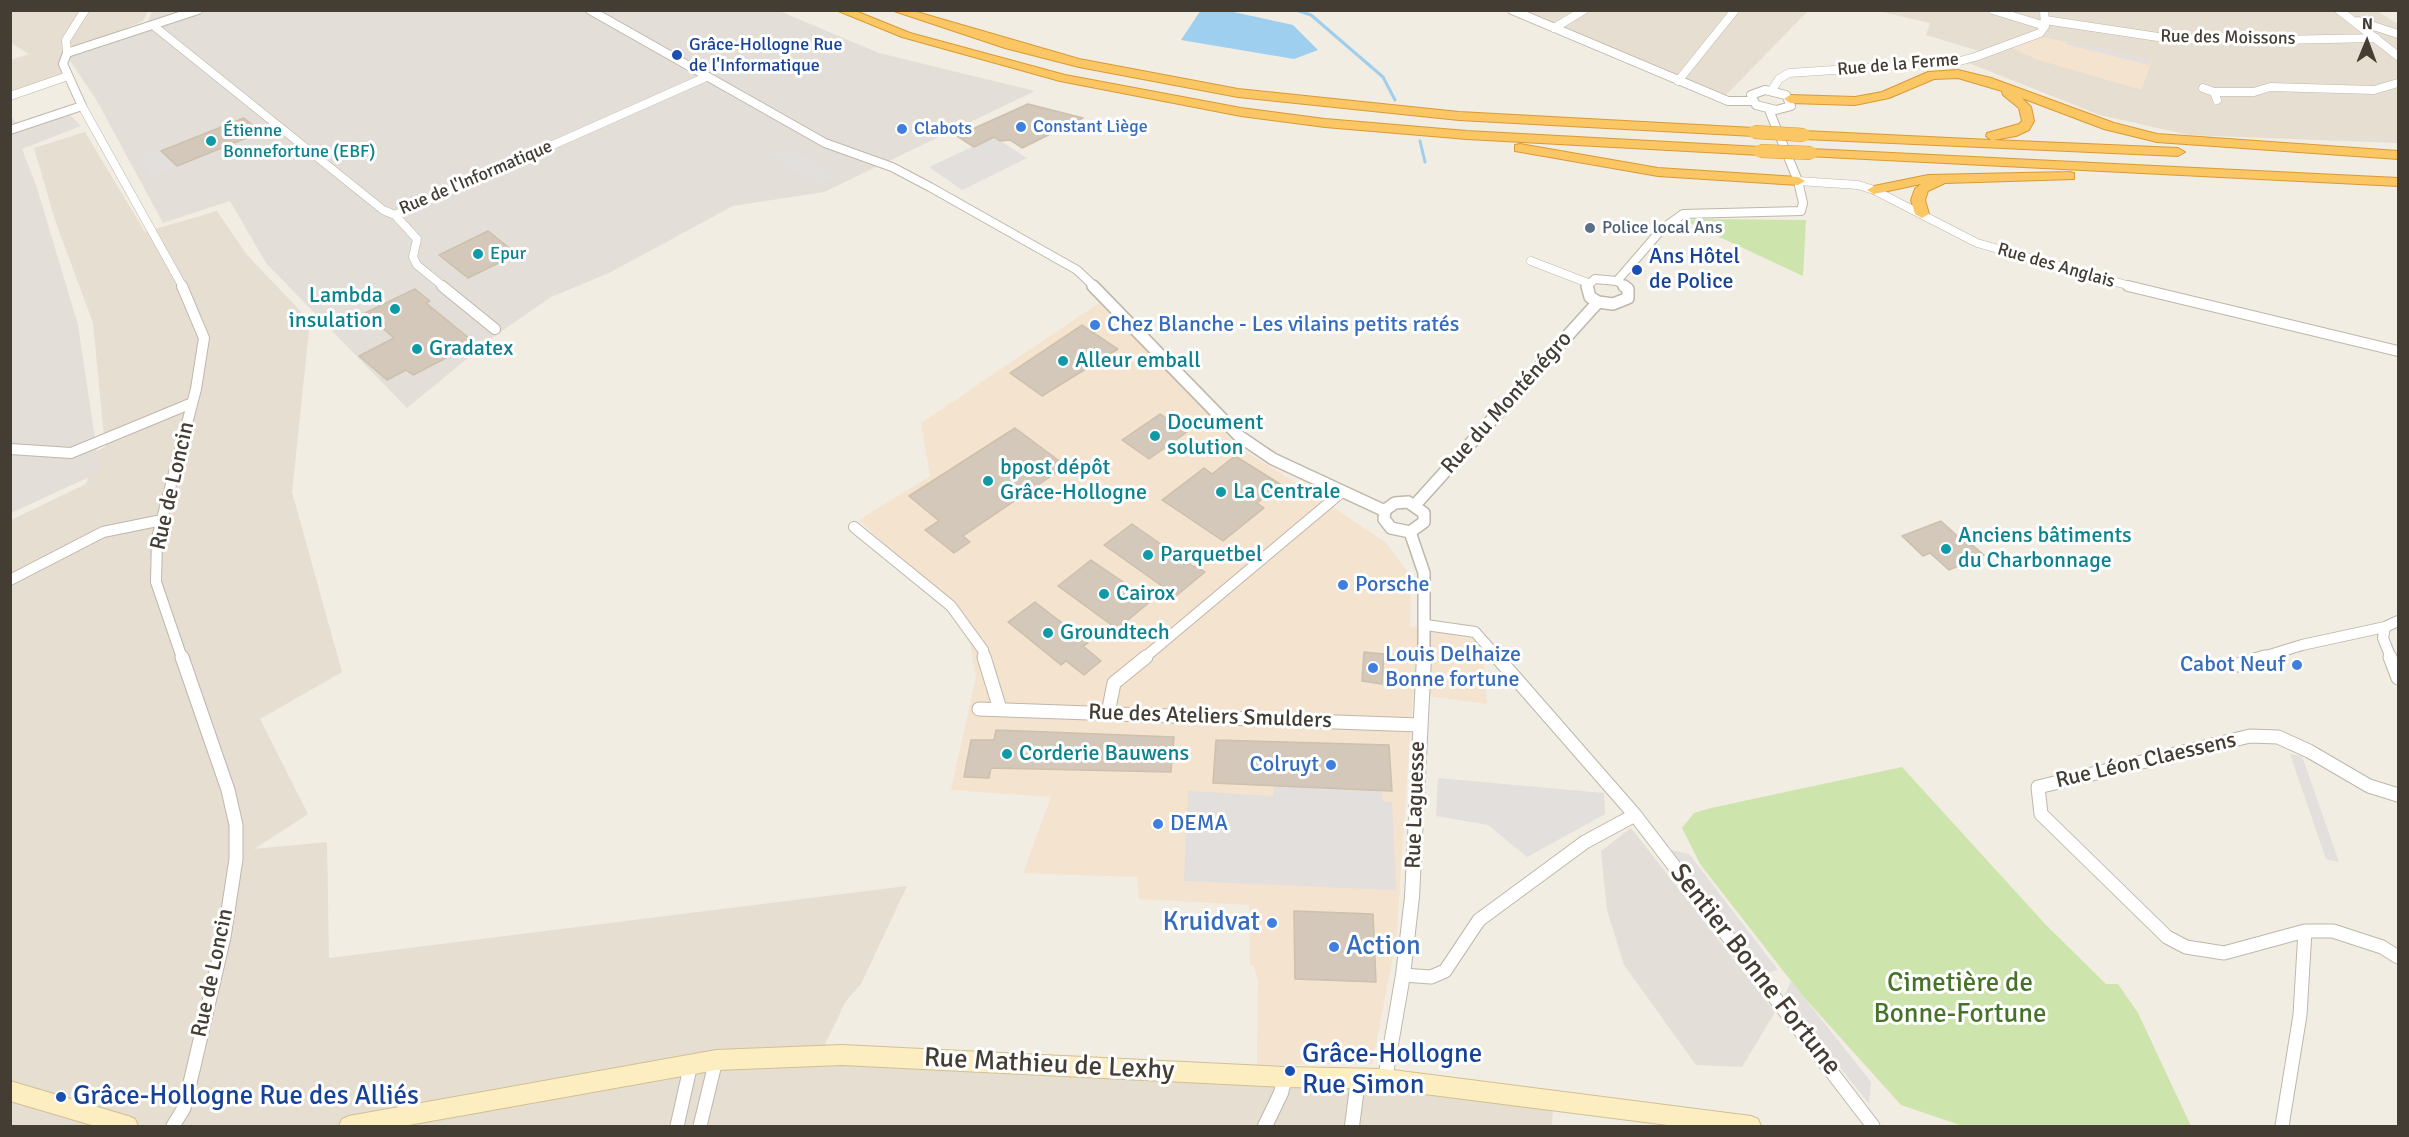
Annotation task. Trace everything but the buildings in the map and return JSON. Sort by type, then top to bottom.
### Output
[{"type":"highway","points":[[840,10],[906,35],[981,58],[1115,90],[1241,112],[1325,123],[1467,135],[2398,182]]},
{"type":"highway","points":[[896,10],[945,27],[1107,69],[1249,94],[1459,116],[2398,163]]},
{"type":"highway","points":[[917,10],[945,27]]},
{"type":"highway","points":[[1791,103],[1855,101],[1885,94],[1932,75],[1958,74],[1996,83],[2109,126],[2157,138],[2398,155]]},
{"type":"highway","points":[[1791,103],[1880,105],[1929,82],[1947,78],[1965,79],[1997,88],[2019,100],[2029,113],[2024,127],[2011,133],[1935,141]]},
{"type":"highway","points":[[1467,135],[1513,147],[1658,172],[1797,182]]},
{"type":"highway","points":[[2244,155],[2327,151]]},
{"type":"highway","points":[[1874,190],[1929,179],[2170,171]]},
{"type":"highway","points":[[1922,214],[1918,200],[1922,189],[1946,180]]},
{"type":"main road","name":"Rue Mathieu de Lexhy","points":[[349,1126],[716,1060],[842,1055],[1285,1077],[1385,1079],[1751,1126]]},
{"type":"main road","points":[[10,1091],[128,1126]]},
{"type":"street","name":"Rue de Loncin","points":[[85,10],[66,40],[63,64],[82,106],[188,297],[204,338],[192,403],[157,538],[156,582],[228,790],[236,825],[236,859],[233,866],[224,938],[184,1108],[173,1126]]},
{"type":"street","points":[[66,53],[198,10]]},
{"type":"street","points":[[590,10],[825,143],[892,167],[1077,270],[1239,435],[1273,459],[1385,511]]},
{"type":"street","points":[[1512,10],[1728,101],[1752,101],[1769,110],[1797,182],[1803,202],[1801,211],[1782,214],[1683,214],[1662,230],[1617,281]]},
{"type":"street","points":[[1554,28],[1584,10]]},
{"type":"street","points":[[1678,81],[1735,10]]},
{"type":"street","name":"Rue des Moissons","points":[[1993,10],[2045,23],[2178,40],[2230,37],[2278,40],[2376,39]]},
{"type":"street","points":[[2044,10],[2045,23]]},
{"type":"street","points":[[2339,10],[2398,56]]},
{"type":"street","points":[[2352,20],[2398,34]]},
{"type":"street","name":"Rue de la Ferme","points":[[1772,90],[1779,79],[1790,73],[1956,62],[2040,33],[2045,23]]},
{"type":"street","name":"Rue de l'Informatique","points":[[154,26],[383,210],[395,215],[706,77]]},
{"type":"street","points":[[10,96],[68,76]]},
{"type":"street","points":[[2203,88],[2214,92],[2254,92],[2280,87],[2374,90],[2388,84],[2398,83]]},
{"type":"street","points":[[1752,101],[1751,95],[1754,92],[1772,90],[1791,103]]},
{"type":"street","points":[[2214,92],[2217,100]]},
{"type":"street","points":[[1769,110],[1791,103]]},
{"type":"street","points":[[10,130],[82,106]]},
{"type":"street","name":"Rue des Anglais","points":[[1797,182],[1858,185],[1874,190],[1977,243],[2192,303],[2398,351]]},
{"type":"street","points":[[395,215],[417,239],[413,257],[417,265],[495,329]]},
{"type":"street","points":[[1531,261],[1588,283],[1602,278],[1617,281],[1628,289],[1628,298],[1618,304],[1598,302],[1587,293],[1588,283]]},
{"type":"street","name":"Rue du Monténégro","points":[[1415,505],[1598,302]]},
{"type":"street","points":[[10,449],[71,453],[192,403]]},
{"type":"street","points":[[1108,713],[1114,683],[1342,492]]},
{"type":"street","points":[[1395,503],[1415,505],[1425,518],[1421,527],[1410,532],[1391,528],[1384,519],[1385,511],[1395,503]]},
{"type":"street","points":[[10,580],[103,532],[162,520]]},
{"type":"street","points":[[854,527],[951,606],[983,650],[991,686],[1000,709]]},
{"type":"street","name":"Rue Laguesse","points":[[1385,1079],[1403,975],[1412,897],[1419,725],[1426,625],[1424,573],[1410,532]]},
{"type":"street","points":[[2238,665],[2302,645],[2385,627],[2398,621]]},
{"type":"street","name":"Sentier Bonne Fortune","points":[[1426,625],[1475,632],[1635,815],[1873,1126]]},
{"type":"street","points":[[2385,627],[2383,638],[2398,678]]},
{"type":"street","name":"Rue des Ateliers Smulders","points":[[979,709],[1419,725]]},
{"type":"street","name":"Rue Léon Claessens","points":[[2398,795],[2369,786],[2309,751],[2278,737],[2250,736],[2038,787],[2041,814],[2167,937],[2186,947],[2224,953],[2305,931],[2333,931],[2382,947],[2398,957]]},
{"type":"street","points":[[1403,975],[1431,978],[1445,972],[1479,920],[1585,842],[1635,815]]},
{"type":"street","points":[[2282,1126],[2300,1015],[2305,931]]},
{"type":"street","points":[[700,1126],[716,1060]]},
{"type":"street","points":[[677,1126],[692,1064]]},
{"type":"street","points":[[1265,1126],[1281,1093],[1285,1077]]},
{"type":"street","points":[[1352,1126],[1358,1080]]},
{"type":"shaded area","points":[[15,10],[148,11],[143,21],[62,55],[65,80],[11,98],[11,60],[29,54],[11,43],[10,15]]},
{"type":"shaded area","points":[[777,10],[879,53],[1035,91],[824,192],[733,206],[609,273],[551,297],[496,335],[407,408],[266,263],[230,201],[163,223],[97,101],[67,56],[147,23],[152,11]]},
{"type":"shaded area","points":[[1518,11],[1808,11],[1724,97]]},
{"type":"shaded area","points":[[1878,11],[2377,11],[2398,24],[2398,143],[2189,135],[2100,115],[1966,62],[1979,51],[1926,35],[1930,23]]},
{"type":"shaded area","points":[[2038,36],[2152,59],[2142,90],[2038,60],[2010,47]]},
{"type":"shaded area","points":[[2067,41],[2151,59],[2149,65],[2066,44]]},
{"type":"shaded area","points":[[10,114],[19,128],[70,115],[81,126],[22,149],[37,188],[78,325],[100,472],[11,513]]},
{"type":"shaded area","points":[[85,132],[145,232],[217,211],[247,255],[310,321],[292,492],[342,672],[260,719],[308,814],[254,849],[327,842],[329,958],[907,886],[861,984],[846,1001],[825,1044],[865,1056],[1385,1079],[1553,1102],[1552,1126],[11,1126],[11,520],[86,484],[97,451],[105,447],[93,323],[55,220],[34,148]]},
{"type":"shaded area","points":[[994,137],[1027,158],[962,190],[929,167]]},
{"type":"shaded area","points":[[790,148],[837,175],[817,185],[771,157]]},
{"type":"shaded area","points":[[154,149],[161,151],[179,167],[151,178],[137,157]]},
{"type":"shaded area","points":[[1102,301],[1179,379],[1235,445],[1317,496],[1386,543],[1407,571],[1411,588],[1410,626],[1473,639],[1483,651],[1487,704],[1413,694],[1396,942],[1372,1064],[1257,1065],[1258,982],[1254,966],[1250,965],[1249,905],[1139,899],[1137,877],[1023,873],[1051,797],[951,790],[976,678],[966,620],[859,520],[930,476],[921,423]]},
{"type":"shaded area","points":[[2290,754],[2302,756],[2339,862],[2326,859]]},
{"type":"shaded area","points":[[1438,778],[1604,793],[1605,814],[1527,857],[1488,825],[1436,816]]},
{"type":"shaded area","points":[[1274,786],[1382,790],[1382,801],[1392,802],[1396,890],[1184,881],[1188,791],[1273,796]]},
{"type":"shaded area","points":[[1631,828],[1775,1012],[1742,1067],[1696,1065],[1624,965],[1607,910],[1601,851]]},
{"type":"shaded area","points":[[1671,850],[1689,854],[1778,970],[1766,973],[1689,877]]},
{"type":"shaded area","points":[[1791,981],[1871,1082],[1869,1104],[1784,996]]},
{"type":"green space","points":[[1697,219],[1806,220],[1803,276],[1685,221]]},
{"type":"green space","name":"Cimetière de Bonne-Fortune","points":[[1902,767],[2046,925],[2106,984],[2118,984],[2138,1013],[2191,1126],[1960,1125],[1901,1105],[1802,995],[1700,864],[1682,828],[1694,813],[1711,808]]},
{"type":"water","points":[[1201,10],[1229,11],[1293,25],[1318,50],[1294,59],[1181,40]]},
{"type":"waterway","points":[[1296,10],[1311,15],[1383,77],[1395,100]]},
{"type":"waterway","points":[[1420,141],[1425,162]]},
{"type":"place","name":"Grâce-Hollogne Rue de l'Informatique","points":[[677,55]]},
{"type":"place","name":"Constant Liège","points":[[1021,127]]},
{"type":"place","name":"Clabots","points":[[902,129]]},
{"type":"place","name":"Étienne Bonnefortune (EBF)","points":[[211,141]]},
{"type":"place","name":"Police local Ans","points":[[1590,228]]},
{"type":"place","name":"Epur","points":[[478,254]]},
{"type":"place","name":"Ans Hôtel de Police","points":[[1637,270]]},
{"type":"place","name":"Lambda insulation","points":[[395,309]]},
{"type":"place","name":"Chez Blanche - Les vilains petits ratés","points":[[1095,325]]},
{"type":"place","name":"Gradatex","points":[[417,349]]},
{"type":"place","name":"Alleur emball","points":[[1063,361]]},
{"type":"place","name":"Document solution","points":[[1155,436]]},
{"type":"place","name":"bpost dépôt Grâce-Hollogne","points":[[988,481]]},
{"type":"place","name":"La Centrale","points":[[1221,492]]},
{"type":"place","name":"Anciens bâtiments du Charbonnage","points":[[1946,549]]},
{"type":"place","name":"Parquetbel","points":[[1148,555]]},
{"type":"place","name":"Porsche","points":[[1343,585]]},
{"type":"place","name":"Cairox","points":[[1104,594]]},
{"type":"place","name":"Groundtech","points":[[1048,633]]},
{"type":"place","name":"Cabot Neuf","points":[[2297,665]]},
{"type":"place","name":"Louis Delhaize Bonne fortune","points":[[1373,668]]},
{"type":"place","name":"Corderie Bauwens","points":[[1007,754]]},
{"type":"place","name":"Colruyt","points":[[1331,765]]},
{"type":"place","name":"DEMA","points":[[1158,824]]},
{"type":"place","name":"Kruidvat","points":[[1272,923]]},
{"type":"place","name":"Action","points":[[1334,947]]},
{"type":"place","name":"Grâce-Hollogne Rue Simon","points":[[1290,1071]]},
{"type":"place","name":"Grâce-Hollogne Rue des Alliés","points":[[61,1097]]}]
